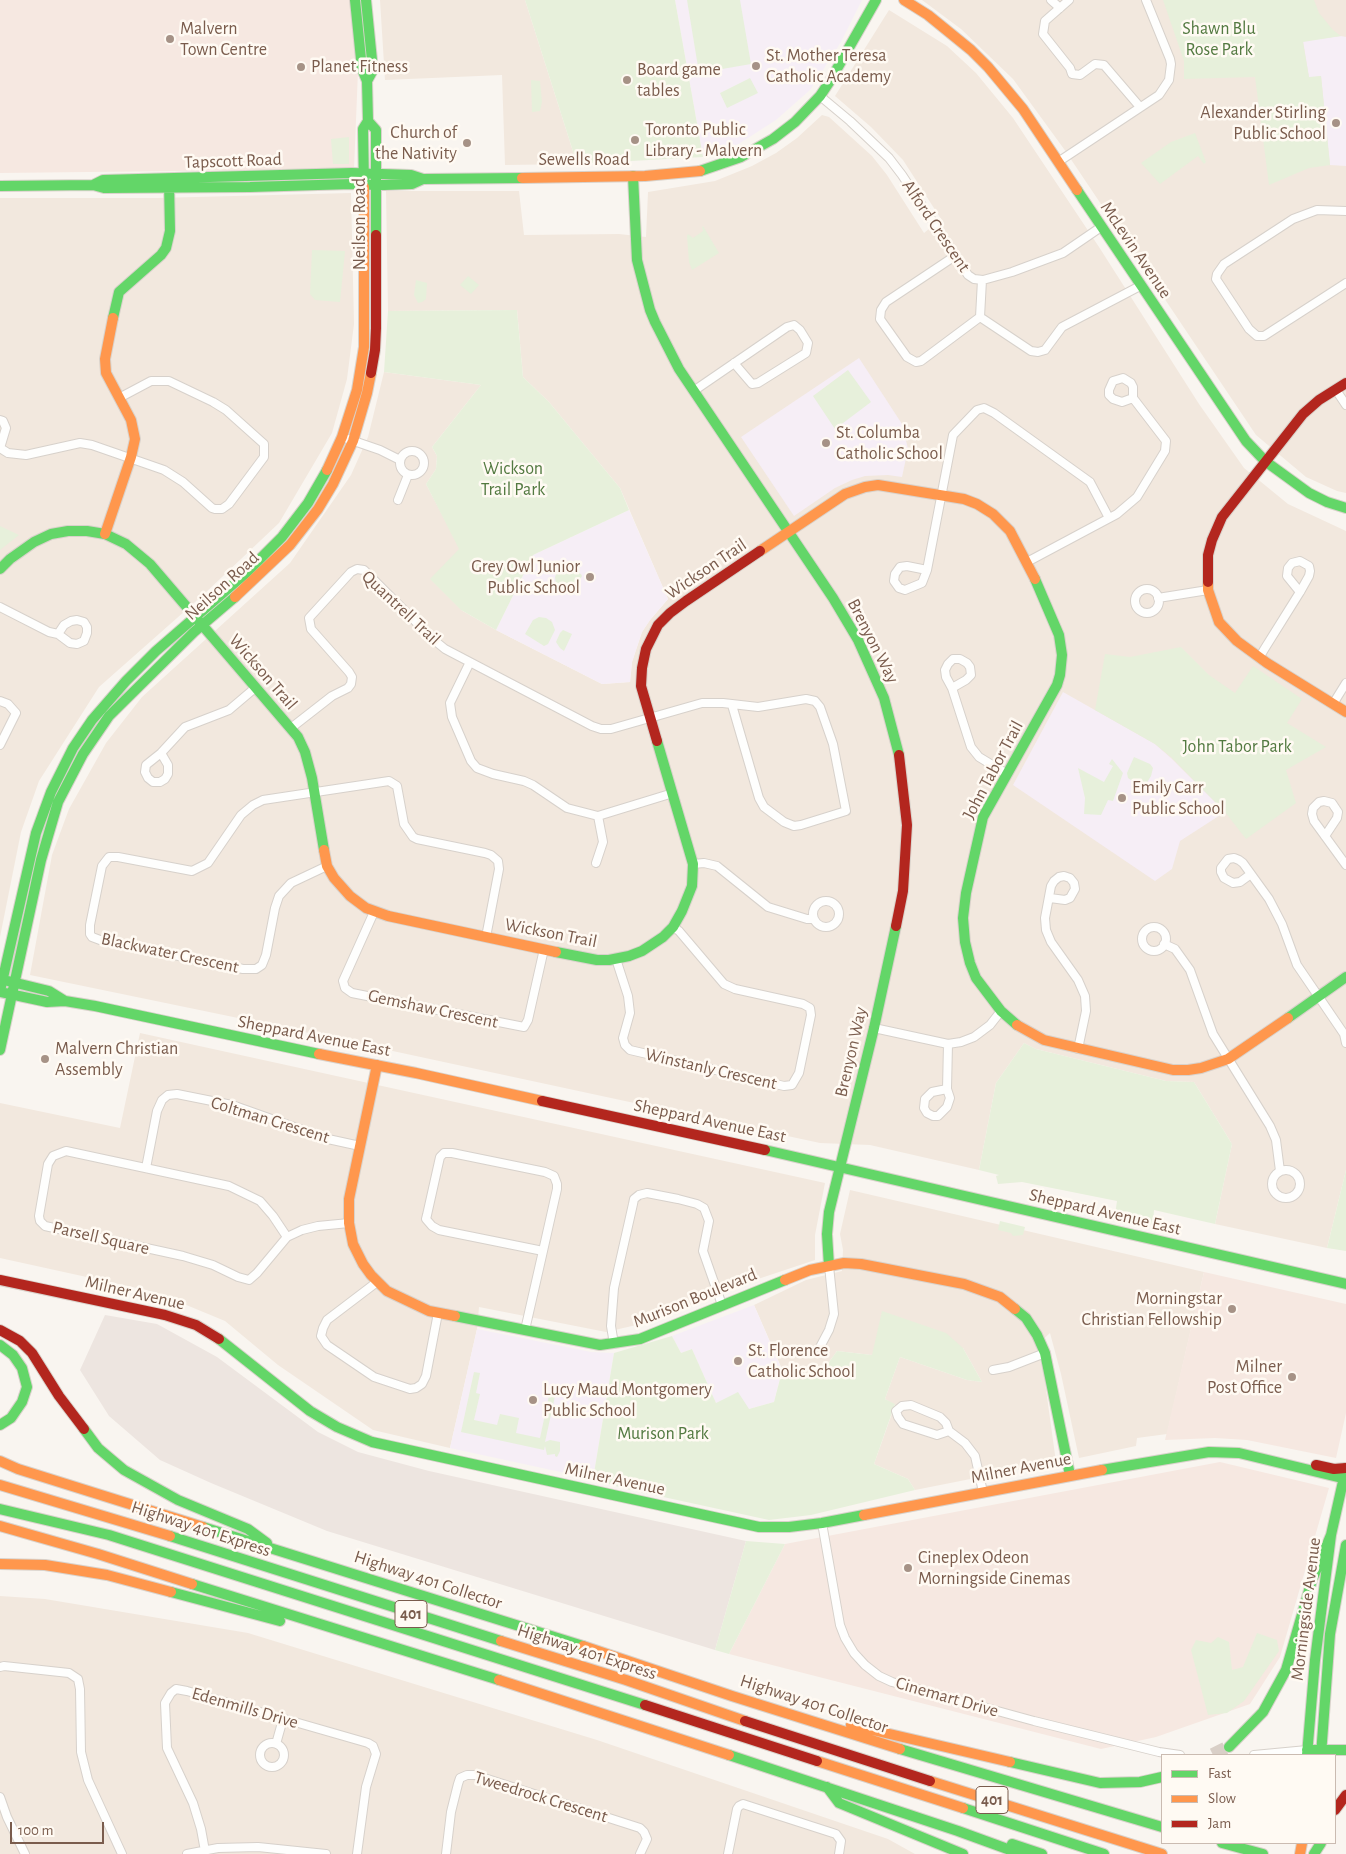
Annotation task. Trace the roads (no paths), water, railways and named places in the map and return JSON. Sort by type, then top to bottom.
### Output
[{"type":"main road","name":"Neilson Road","points":[[355,0],[362,15]]},
{"type":"main road","name":"Neilson Road","points":[[0,991],[36,833],[51,792],[65,762],[92,720],[107,701],[156,651],[246,573],[282,537],[308,503],[323,479],[342,437],[357,390],[364,347],[362,179],[363,129],[368,121],[367,81],[362,69],[362,15],[366,0]]},
{"type":"main road","name":"Sewells Road","points":[[376,180],[411,175],[423,179],[673,175],[698,172],[741,157],[773,139],[795,122],[820,96],[876,0]]},
{"type":"main road","name":"McLevin Avenue","points":[[904,0],[950,31],[988,67],[1022,109],[1235,427],[1265,461],[1309,493],[1327,502],[1346,508]]},
{"type":"main road","name":"Neilson Road","points":[[0,1050],[41,860],[58,802],[70,778],[95,735],[114,710],[141,682],[251,584],[290,546],[318,509],[333,484],[353,441],[367,393],[375,350],[377,308],[375,234],[376,130],[368,121]]},
{"type":"main road","name":"Brenyon Way","points":[[633,176],[637,260],[650,310],[668,349],[833,598],[865,652],[884,698],[900,760],[907,825],[900,912],[828,1223],[827,1240],[830,1266]]},
{"type":"main road","name":"Tapscott Road","points":[[0,186],[93,185],[104,188],[169,183],[376,180]]},
{"type":"main road","points":[[0,570],[34,542],[51,534],[87,531],[105,534],[131,458],[135,434],[131,420],[106,373],[105,359],[114,307],[119,292],[161,255],[166,248],[170,231],[169,183]]},
{"type":"main road","points":[[364,234],[375,234]]},
{"type":"main road","points":[[1346,383],[1319,400],[1303,414],[1265,461],[1230,506],[1216,529],[1208,555],[1208,590],[1219,622],[1237,642],[1259,658],[1346,712]]},
{"type":"main road","name":"John Tabor Trail","points":[[788,532],[845,494],[865,487],[888,486],[964,499],[977,504],[1002,521],[1010,531],[1027,562],[1058,630],[1062,664],[1057,685],[983,817],[966,893],[963,918],[965,942],[976,978],[1001,1012],[1017,1025],[1044,1040],[1078,1049],[1173,1070],[1201,1068],[1228,1060],[1346,977]]},
{"type":"main road","name":"Wickson Trail","points":[[105,534],[126,544],[138,553],[195,617],[254,688],[298,736],[306,752],[327,866],[338,883],[350,896],[374,912],[394,918],[597,960],[616,959],[642,951],[658,941],[673,927],[692,886],[690,850],[642,695],[641,676],[646,649],[658,625],[675,609],[788,532]]},
{"type":"main road","name":"Sheppard Avenue East","points":[[1,980],[49,991],[65,1000],[288,1048],[377,1065],[841,1167],[1346,1284]]},
{"type":"main road","name":"Sheppard Avenue East","points":[[0,991],[47,1002],[65,1000]]},
{"type":"main road","name":"Murison Boulevard","points":[[377,1065],[350,1199],[349,1223],[355,1248],[363,1264],[387,1291],[405,1301],[438,1313],[580,1343],[600,1345],[640,1339],[810,1270],[844,1263],[861,1264],[920,1275],[987,1291],[1000,1297],[1026,1318],[1037,1335],[1045,1353],[1070,1475]]},
{"type":"main road","name":"Milner Avenue","points":[[0,1280],[165,1315],[196,1325],[219,1338],[310,1411],[337,1427],[372,1442],[759,1527],[789,1527],[822,1523],[1070,1475],[1209,1452],[1239,1453],[1299,1461],[1346,1472]]},
{"type":"main road","points":[[0,1330],[20,1341],[32,1353],[59,1396],[98,1448],[124,1470],[178,1500],[248,1529],[276,1549]]},
{"type":"main road","points":[[0,1345],[13,1355],[22,1368],[27,1387],[22,1402],[12,1418],[0,1425]]},
{"type":"main road","name":"Highway 401 Collector","points":[[0,1461],[18,1469],[637,1663],[732,1696],[1017,1785],[1161,1827]]},
{"type":"main road","points":[[0,1468],[18,1469]]},
{"type":"main road","name":"Morningside Avenue","points":[[1307,1753],[1314,1660],[1331,1535],[1346,1472]]},
{"type":"main road","name":"Highway 401 Express","points":[[0,1485],[107,1516],[626,1680],[822,1747],[1162,1854]]},
{"type":"main road","name":"Highway 401 Express","points":[[0,1509],[110,1535],[1104,1854]]},
{"type":"main road","name":"401","points":[[0,1526],[98,1554],[390,1648],[615,1717],[958,1831],[1020,1854]]},
{"type":"main road","points":[[1229,1747],[1263,1712],[1286,1670],[1312,1580],[1331,1535]]},
{"type":"main road","name":"Morningside Avenue","points":[[1321,1753],[1330,1634],[1346,1545]]},
{"type":"main road","points":[[0,1564],[45,1565],[107,1575],[262,1617],[390,1648]]},
{"type":"main road","points":[[732,1696],[1100,1783],[1140,1782],[1161,1776]]},
{"type":"main road","points":[[1307,1753],[1346,1750]]},
{"type":"main road","points":[[827,1787],[838,1803],[962,1854]]},
{"type":"main road","points":[[1336,1809],[1346,1795]]},
{"type":"main road","points":[[958,1831],[974,1832],[1042,1854]]},
{"type":"main road","points":[[1226,1844],[1263,1854]]},
{"type":"street","points":[[1051,0],[1060,8]]},
{"type":"street","points":[[1069,0],[1046,22],[1043,34],[1070,68],[1072,74],[1079,76],[1095,64],[1104,65],[1140,107]]},
{"type":"street","points":[[1058,162],[1140,107],[1163,90],[1169,80],[1171,64],[1146,0]]},
{"type":"street","name":"Alford Crescent","points":[[820,96],[889,158],[968,275],[974,279],[982,280],[1012,272],[1063,253],[1101,227]]},
{"type":"street","points":[[1346,211],[1317,210],[1293,218],[1224,264],[1216,279],[1249,329],[1257,336],[1264,336],[1346,282]]},
{"type":"street","points":[[955,256],[886,302],[880,310],[880,318],[907,358],[916,362],[921,361],[980,317]]},
{"type":"street","points":[[980,317],[982,280]]},
{"type":"street","points":[[980,317],[1032,351],[1038,352],[1045,350],[1062,326],[1140,286]]},
{"type":"street","points":[[695,390],[734,363],[787,327],[794,325],[808,342],[806,353],[758,383],[752,384],[734,363]]},
{"type":"street","points":[[0,420],[3,421],[6,428],[0,448],[8,453],[26,455],[80,443],[92,445],[157,466],[183,482],[212,508],[219,509],[229,504],[264,457],[264,444],[220,406],[169,381],[151,381],[119,398]]},
{"type":"street","points":[[1336,390],[1346,405]]},
{"type":"street","points":[[1027,562],[1117,514],[1137,497],[1165,451],[1166,441],[1134,398]]},
{"type":"street","points":[[927,570],[953,435],[977,410],[984,408],[994,413],[1090,482],[1110,518]]},
{"type":"street","points":[[342,437],[380,450],[400,460]]},
{"type":"street","points":[[410,451],[418,452],[423,458],[424,465],[418,474],[408,475],[401,469],[400,460],[404,454],[410,451]]},
{"type":"street","points":[[398,500],[408,475]]},
{"type":"street","name":"Quantrell Trail","points":[[291,728],[332,696],[348,688],[351,684],[352,677],[349,672],[311,629],[309,618],[351,572],[357,569],[364,570],[434,640],[470,662],[601,729],[611,729],[695,704],[710,702],[768,706],[806,699],[818,703],[833,744],[846,811],[794,826],[784,822],[764,807],[759,798],[732,705]]},
{"type":"street","points":[[1158,598],[1208,590]]},
{"type":"street","points":[[1259,658],[1300,592]]},
{"type":"street","points":[[0,607],[49,632],[58,634]]},
{"type":"street","points":[[470,662],[450,703],[452,718],[474,766],[481,771],[514,778],[533,785],[567,808],[598,816],[672,793]]},
{"type":"street","points":[[1333,704],[1346,682]]},
{"type":"street","points":[[161,753],[185,727],[229,710],[254,688]]},
{"type":"street","points":[[952,688],[971,747],[979,757],[1007,774]]},
{"type":"street","points":[[0,701],[8,704],[16,713],[0,745]]},
{"type":"street","points":[[314,792],[389,781],[398,788],[404,824],[413,837],[485,853],[496,858],[499,869],[486,937]]},
{"type":"street","name":"Blackwater Crescent","points":[[314,792],[263,800],[256,803],[241,815],[211,860],[204,866],[192,871],[109,857],[102,866],[90,934],[92,937],[100,940],[243,969],[256,969],[262,965],[266,955],[279,896],[291,884],[327,866]]},
{"type":"street","points":[[596,863],[602,842],[598,816]]},
{"type":"street","points":[[1325,836],[1346,865]]},
{"type":"street","points":[[692,864],[704,863],[717,866],[768,908],[807,919],[814,918]]},
{"type":"street","points":[[1251,874],[1275,907],[1297,965],[1344,1034],[1346,1043]]},
{"type":"street","points":[[1050,898],[1045,918],[1046,930],[1051,942],[1078,980],[1085,996],[1086,1011],[1078,1049]]},
{"type":"street","name":"Gemshaw Crescent","points":[[374,912],[343,981],[345,988],[352,993],[524,1027],[528,1020],[544,950]]},
{"type":"street","name":"Winstanly Crescent","points":[[616,959],[628,996],[630,1013],[623,1038],[625,1045],[630,1050],[784,1086],[792,1085],[799,1073],[811,1015],[810,1008],[803,1004],[735,989],[724,984],[679,931],[673,927]]},
{"type":"street","points":[[1164,944],[1175,949],[1190,970],[1213,1034],[1276,1140],[1280,1171]]},
{"type":"street","points":[[874,1028],[948,1044],[974,1037],[990,1025],[1001,1012]]},
{"type":"street","points":[[946,1089],[948,1044]]},
{"type":"street","name":"Coltman Crescent","points":[[146,1168],[157,1111],[162,1100],[168,1095],[177,1094],[232,1105],[328,1139],[360,1146]]},
{"type":"street","name":"Parsell Square","points":[[287,1237],[273,1216],[260,1202],[229,1186],[66,1151],[55,1154],[48,1164],[39,1213],[40,1221],[45,1226],[183,1256],[213,1266],[238,1278],[249,1280],[257,1274],[287,1237],[302,1230],[318,1226],[349,1223]]},
{"type":"street","points":[[525,1330],[543,1251],[557,1184],[554,1176],[544,1172],[452,1153],[444,1153],[440,1157],[426,1219],[432,1226],[439,1230],[543,1251]]},
{"type":"street","points":[[614,1344],[611,1326],[614,1288],[634,1199],[640,1195],[647,1193],[678,1199],[704,1208],[709,1221],[703,1251],[722,1305]]},
{"type":"street","points":[[820,1347],[829,1330],[834,1314],[830,1266]]},
{"type":"street","points":[[377,1282],[327,1320],[321,1336],[327,1345],[374,1377],[410,1389],[422,1384],[426,1376],[438,1313]]},
{"type":"street","points":[[993,1370],[1008,1367],[1045,1353]]},
{"type":"street","points":[[948,1431],[937,1435],[903,1424],[896,1412],[902,1406],[910,1405],[940,1417],[946,1423],[948,1431],[965,1443],[975,1456],[982,1492]]},
{"type":"street","name":"Cinemart Drive","points":[[822,1523],[840,1626],[854,1653],[879,1676],[892,1682],[1034,1721],[1173,1754]]},
{"type":"street","points":[[0,1667],[69,1673],[78,1679],[80,1689],[81,1752],[88,1780],[122,1854]]},
{"type":"street","name":"Edenmills Drive","points":[[205,1850],[196,1812],[167,1748],[166,1699],[176,1689],[187,1690],[368,1743],[372,1746],[376,1754],[366,1787],[357,1854]]},
{"type":"street","points":[[276,1744],[283,1719]]},
{"type":"street","points":[[1280,1754],[1307,1753]]},
{"type":"street","name":"Tweedrock Crescent","points":[[446,1854],[451,1812],[458,1784],[460,1778],[467,1775],[474,1775],[640,1828],[647,1840],[640,1854]]},
{"type":"street","points":[[0,1797],[7,1817],[25,1854]]},
{"type":"street","points":[[728,1854],[737,1810],[743,1804],[836,1834],[841,1840],[839,1854]]},
{"type":"street","points":[[187,1854],[232,1847],[258,1847],[326,1854]]},
{"type":"tunnel","points":[[1215,1754],[1229,1747]]},
{"type":"place","name":"Malvern Town Centre","points":[[170,39]]},
{"type":"place","name":"St. Mother Teresa Catholic Academy","points":[[756,66]]},
{"type":"place","name":"Planet Fitness","points":[[301,67]]},
{"type":"place","name":"Board game tables","points":[[627,80]]},
{"type":"place","name":"Alexander Stirling Public School","points":[[1336,123]]},
{"type":"place","name":"Toronto Public Library - Malvern","points":[[635,140]]},
{"type":"place","name":"Church of the Nativity","points":[[467,143]]},
{"type":"place","name":"St. Columba Catholic School","points":[[826,443]]},
{"type":"place","name":"Grey Owl Junior Public School","points":[[590,577]]},
{"type":"place","name":"Emily Carr Public School","points":[[1122,798]]},
{"type":"place","name":"Malvern Christian Assembly","points":[[45,1059]]},
{"type":"place","name":"Morningstar Christian Fellowship","points":[[1232,1309]]},
{"type":"place","name":"St. Florence Catholic School","points":[[738,1361]]},
{"type":"place","name":"Milner Post Office","points":[[1292,1377]]},
{"type":"place","name":"Lucy Maud Montgomery Public School","points":[[533,1400]]},
{"type":"place","name":"Cineplex Odeon Morningside Cinemas","points":[[908,1568]]},
{"type":"park label","name":"Shawn Blu Rose Park","points":[[1219,39]]},
{"type":"park label","name":"Wickson Trail Park","points":[[513,479]]},
{"type":"park label","name":"John Tabor Park","points":[[1237,747]]},
{"type":"park label","name":"Murison Park","points":[[663,1434]]}]
